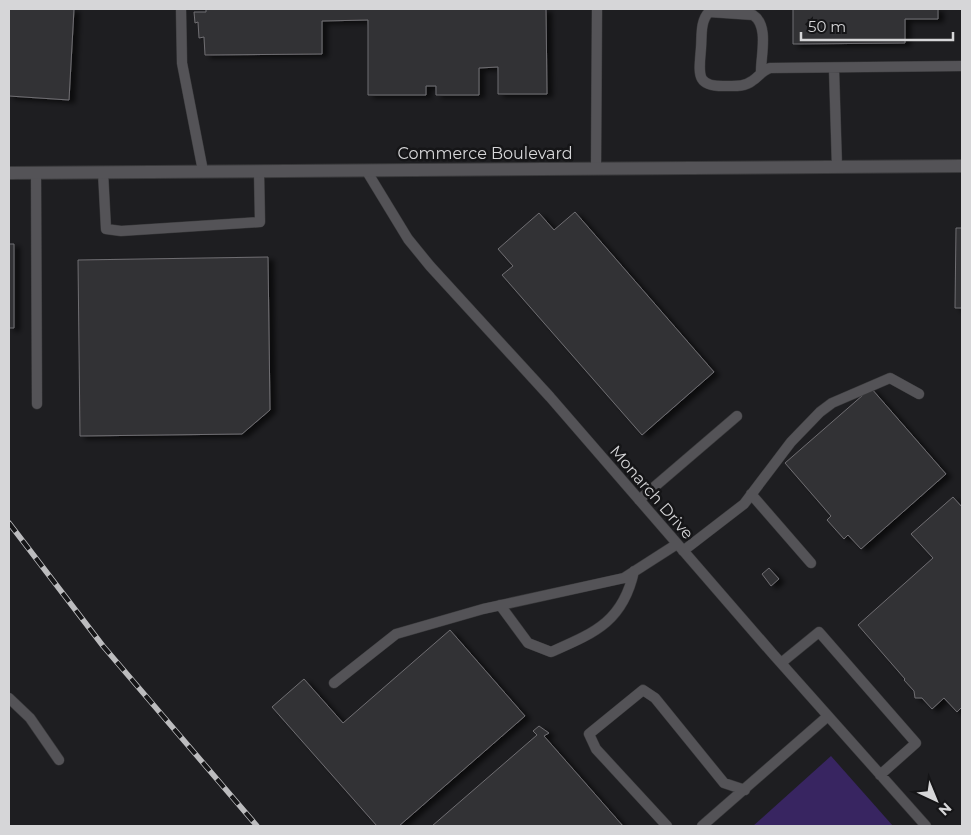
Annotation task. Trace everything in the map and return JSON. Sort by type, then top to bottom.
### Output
[{"type":"street","name":"Commerce Boulevard","points":[[9,173],[962,166]]},
{"type":"lane","points":[[181,9],[182,63],[203,172]]},
{"type":"lane","points":[[596,169],[598,9]]},
{"type":"lane","points":[[761,72],[763,29],[759,19],[753,15],[709,12],[703,21],[699,73],[703,82],[712,86],[743,85],[753,81],[761,72],[770,68],[834,69],[962,66]]},
{"type":"lane","points":[[834,69],[837,167]]},
{"type":"lane","name":"Monarch Drive","points":[[366,170],[408,239],[430,266],[550,397],[781,663],[926,826]]},
{"type":"lane","points":[[103,172],[106,229],[121,231],[260,222],[259,171]]},
{"type":"lane","points":[[36,172],[37,404]]},
{"type":"lane","points":[[334,683],[396,634],[500,606],[624,578],[680,547],[744,504],[791,442],[820,412],[832,403],[890,378],[919,394]]},
{"type":"lane","points":[[640,500],[737,416]]},
{"type":"lane","points":[[751,494],[812,562]]},
{"type":"lane","points":[[500,606],[528,643],[551,652],[596,632],[622,606],[630,590],[634,571]]},
{"type":"lane","points":[[781,663],[819,632],[916,743],[880,775]]},
{"type":"lane","points":[[666,826],[596,749],[590,734],[643,690],[655,698],[724,783],[745,790]]},
{"type":"lane","points":[[9,698],[30,718],[58,760]]},
{"type":"lane","points":[[702,826],[828,716]]},
{"type":"shaded area","points":[[831,756],[893,826],[753,826]]},
{"type":"building","points":[[9,9],[74,9],[69,100],[9,96]]},
{"type":"building","points":[[206,9],[546,9],[547,94],[498,94],[498,67],[479,68],[479,95],[436,95],[436,86],[426,86],[426,95],[368,95],[368,20],[322,21],[322,54],[205,55],[204,37],[199,38],[198,22],[195,23],[194,12],[206,12]]},
{"type":"building","points":[[793,9],[938,9],[938,19],[905,19],[905,43],[793,44]]},
{"type":"building","points":[[575,212],[714,372],[642,435],[502,275],[513,266],[498,249],[539,213],[554,230]]},
{"type":"building","points":[[956,228],[962,228],[962,308],[955,308]]},
{"type":"building","points":[[9,244],[14,244],[14,328],[9,328]]},
{"type":"building","points":[[268,257],[270,410],[242,434],[80,436],[78,260]]},
{"type":"building","points":[[871,388],[946,474],[861,549],[848,535],[844,539],[827,520],[831,516],[785,463]]},
{"type":"building","points":[[953,497],[962,507],[962,707],[957,712],[944,698],[932,709],[922,698],[915,698],[914,691],[905,679],[858,625],[933,558],[911,534]]},
{"type":"building","points":[[769,568],[779,579],[771,586],[762,574]]},
{"type":"building","points":[[450,630],[525,716],[399,826],[377,826],[272,707],[304,679],[343,723]]},
{"type":"building","points":[[539,726],[549,733],[544,736],[623,826],[432,826],[537,735],[533,731]]},
{"type":"railway","points":[[9,523],[103,646],[257,826]]}]
